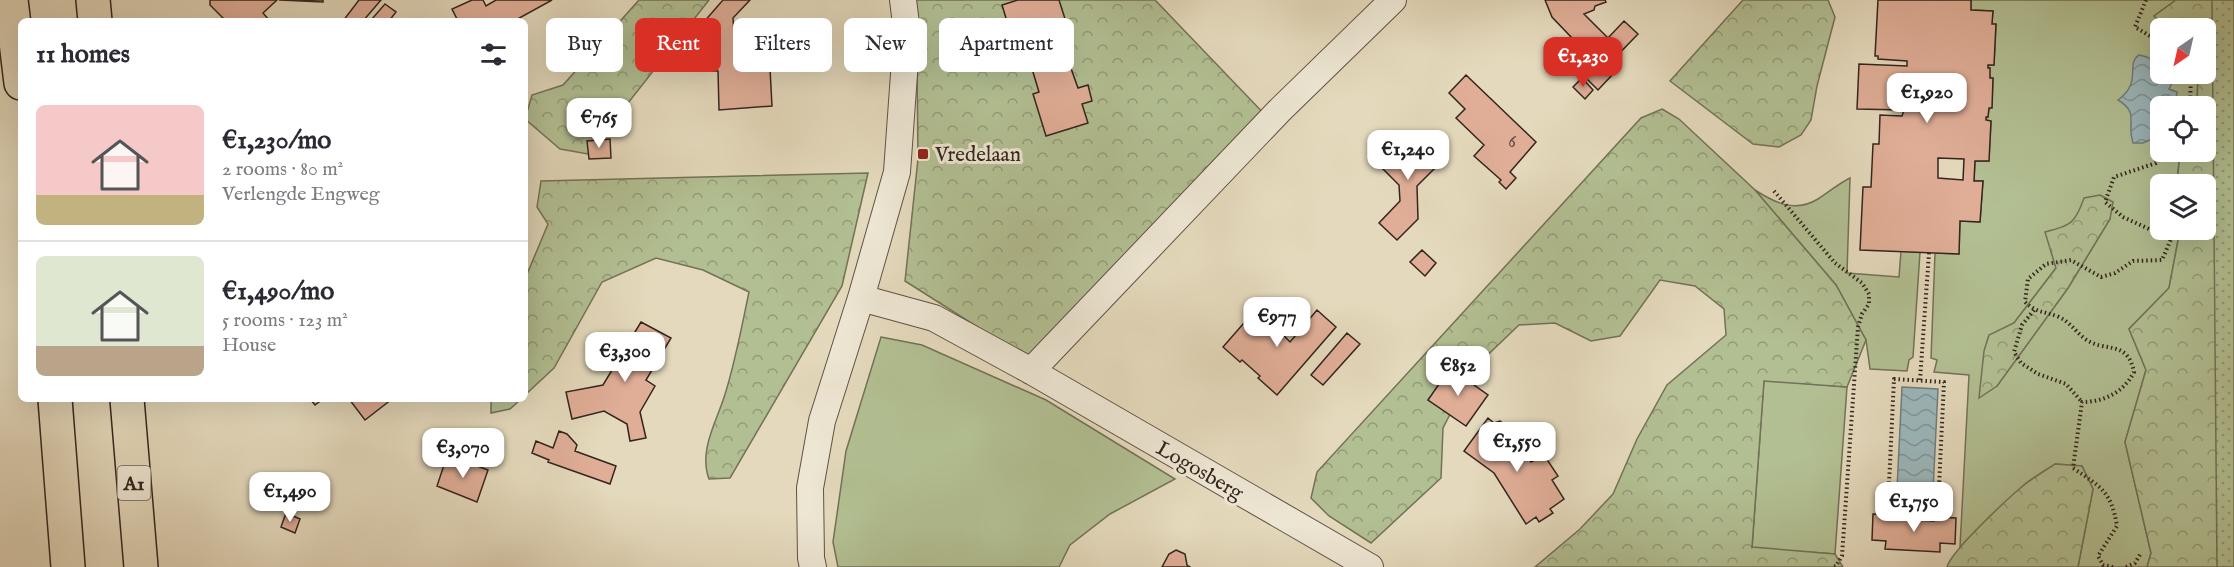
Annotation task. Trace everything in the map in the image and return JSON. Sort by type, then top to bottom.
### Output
[{"type":"highway","points":[[11,0],[18,58]]},
{"type":"highway","points":[[93,0],[95,18]]},
{"type":"highway","points":[[55,402],[68,567]]},
{"type":"highway","name":"A1","points":[[127,402],[141,567]]},
{"type":"street","points":[[813,567],[810,488],[822,421],[861,298],[897,172],[907,32],[903,0]]},
{"type":"street","points":[[1031,371],[1279,111],[1392,0]]},
{"type":"street","name":"Logosberg","points":[[861,298],[934,318],[1031,371],[1370,567]]},
{"type":"path","points":[[2146,0],[2135,27],[2150,36]]},
{"type":"path","points":[[2034,310],[2022,325],[2014,352],[2021,363],[2038,374],[2066,384],[2082,402],[2096,402],[2117,392],[2129,382],[2134,372],[2126,353],[2091,342],[2084,338],[2073,325],[2058,317],[2034,310],[2025,302],[2028,279],[2046,264],[2071,260],[2101,277],[2115,273],[2133,261],[2162,260],[2171,239],[2123,217],[2105,202],[2114,177],[2157,162]]},
{"type":"path","points":[[1774,191],[1835,263],[1862,283],[1869,294],[1869,304],[1862,314],[1858,327],[1842,556],[1836,566],[1832,567]]},
{"type":"path","points":[[1920,380],[1929,252]]},
{"type":"path","points":[[1894,379],[1920,380],[1944,382],[1938,507],[1888,505],[1894,379]]},
{"type":"path","points":[[2082,402],[2073,468],[2102,488],[2114,505],[2117,526],[2098,556],[2103,565],[2113,567]]},
{"type":"path","points":[[2126,567],[2134,562],[2141,553]]},
{"type":"green space","points":[[639,0],[709,0],[695,18],[635,18],[635,72],[652,72],[588,154],[560,149],[528,122],[528,109],[532,95],[563,85],[575,72],[623,72],[623,18]]},
{"type":"green space","points":[[912,0],[1155,0],[1271,121],[1039,366],[905,281],[918,159],[917,72],[927,72],[927,18],[913,18]]},
{"type":"green space","points":[[1743,0],[1828,0],[1835,17],[1817,86],[1811,120],[1801,135],[1779,147],[1753,144],[1670,81]]},
{"type":"green space","points":[[1971,0],[2176,0],[2154,16],[2156,18],[2150,18],[2150,84],[2198,84],[2197,96],[2150,96],[2150,162],[2179,162],[2178,174],[2150,174],[2150,240],[2178,240],[2169,288],[2129,329],[2146,370],[2125,442],[2151,553],[2147,567],[2078,567],[2093,489],[2082,466],[2055,464],[2026,483],[1960,547],[1969,375],[1934,372],[1937,360],[1931,358],[1935,253],[1959,254],[1960,221],[1980,222],[1983,181],[1974,181],[1975,161],[1989,161],[1991,121],[1986,120],[1986,117],[1988,117],[1989,108],[1992,107],[1993,79],[1990,78],[1988,65],[1994,65],[1996,25],[1992,24],[1993,11],[1971,10]],"holes":[[[2078,216],[2110,219],[2068,288],[1997,386],[1984,362],[1986,345],[1989,336],[2014,323],[2056,268],[2046,232],[2069,226]]]},
{"type":"green space","points":[[2176,0],[2234,0],[2234,567],[2147,567],[2151,553],[2125,442],[2146,370],[2129,329],[2169,288],[2178,240],[2216,240],[2216,174],[2178,174],[2179,162],[2216,162],[2216,96],[2197,96],[2198,84],[2216,84],[2216,18],[2156,18],[2154,16]]},
{"type":"green space","points":[[2212,0],[2234,0],[2234,567],[2217,567],[2214,240],[2216,240],[2216,174],[2214,174],[2213,162],[2216,162],[2216,96],[2213,96],[2213,84],[2216,84],[2216,18],[2212,18]]},
{"type":"green space","points":[[1662,109],[1679,119],[1755,190],[1836,285],[1866,340],[1847,387],[1764,381],[1752,547],[1835,554],[1843,567],[1535,567],[1580,529],[1613,494],[1637,439],[1667,385],[1726,335],[1724,309],[1695,286],[1660,280],[1620,336],[1591,341],[1555,323],[1519,325],[1474,368],[1443,428],[1441,478],[1371,543],[1329,516],[1311,498],[1317,472],[1641,118]]},
{"type":"green space","points":[[868,173],[842,286],[730,478],[709,479],[706,468],[707,446],[733,366],[749,292],[703,270],[656,258],[602,282],[554,368],[528,392],[528,272],[548,224],[537,207],[541,181]]},
{"type":"green space","points":[[1850,178],[1847,273],[1899,277],[1901,251],[1920,252],[1913,357],[1909,360],[1907,371],[1870,369],[1866,340],[1836,285],[1755,190],[1785,205],[1801,205],[1818,199]]},
{"type":"green space","points":[[2100,195],[2113,202],[2110,219],[2068,288],[1997,386],[1979,398],[1984,351],[1989,335],[2014,323],[2056,268],[2045,232],[2071,222],[2078,213],[2084,198]]},
{"type":"green space","points":[[881,337],[922,345],[1046,400],[1175,479],[1110,514],[1070,545],[1059,567],[838,567],[833,542],[846,451]]},
{"type":"green space","points":[[1764,380],[1847,387],[1835,554],[1752,548]]},
{"type":"green space","points":[[491,402],[518,402],[510,409],[491,413]]},
{"type":"green space","points":[[2055,464],[2082,466],[2093,489],[2078,567],[1947,567],[1970,536],[1996,510],[2028,482]]},
{"type":"water","points":[[2139,55],[2150,59],[2150,84],[2172,84],[2169,89],[2177,92],[2176,96],[2150,96],[2150,140],[2143,143],[2133,143],[2131,114],[2129,109],[2118,100],[2130,87],[2135,59]]},
{"type":"water","points":[[1902,387],[1938,389],[1933,491],[1897,489]]},
{"type":"building","points":[[210,0],[277,0],[263,13],[267,18],[223,18],[210,5]]},
{"type":"building","points":[[279,0],[323,0],[323,2]]},
{"type":"building","points":[[359,0],[381,0],[366,18],[345,18]]},
{"type":"building","points":[[472,0],[483,0],[486,6],[496,0],[552,0],[519,18],[456,18],[452,9]]},
{"type":"building","points":[[723,0],[750,0],[733,18],[733,72],[770,72],[772,106],[719,110],[718,72],[721,72],[721,18],[707,18]]},
{"type":"building","points":[[1018,0],[1059,0],[1065,18],[1006,18],[1002,5]]},
{"type":"building","points":[[1545,0],[1605,0],[1606,2],[1595,6],[1594,10],[1584,14],[1608,38],[1624,21],[1638,34],[1607,66],[1614,73],[1598,90],[1580,72],[1593,60],[1552,17]]},
{"type":"building","points":[[1878,0],[1971,0],[1971,10],[1993,11],[1992,24],[1996,24],[1994,65],[1988,65],[1990,78],[1993,78],[1992,108],[1989,108],[1988,117],[1986,117],[1986,120],[1991,121],[1989,161],[1975,161],[1974,181],[1983,181],[1980,222],[1960,221],[1959,254],[1860,250],[1863,187],[1871,187],[1873,144],[1879,144],[1880,115],[1902,116],[1904,110],[1857,109],[1859,64],[1907,66],[1907,61],[1878,59],[1878,56],[1875,56]],"holes":[[[1938,158],[1964,159],[1963,180],[1938,178]]]},
{"type":"building","points":[[385,4],[396,12],[391,18],[373,18]]},
{"type":"building","points":[[1033,72],[1072,72],[1078,88],[1088,85],[1092,101],[1082,104],[1088,123],[1046,136],[1033,94],[1039,92]]},
{"type":"building","points":[[1466,75],[1536,142],[1510,172],[1516,178],[1506,189],[1499,182],[1501,180],[1474,156],[1484,145],[1456,118],[1465,109],[1449,93]]},
{"type":"building","points":[[1582,78],[1593,90],[1585,99],[1573,87]]},
{"type":"building","points":[[1409,133],[1422,144],[1426,140],[1445,158],[1417,186],[1418,219],[1397,240],[1379,223],[1400,201],[1399,185],[1379,165]]},
{"type":"building","points":[[610,139],[611,158],[589,159],[587,141]]},
{"type":"building","points":[[1422,250],[1436,263],[1425,276],[1410,262]]},
{"type":"building","points":[[1257,308],[1290,342],[1317,310],[1336,327],[1277,395],[1242,360],[1240,362],[1223,347]]},
{"type":"building","points":[[641,322],[671,338],[646,380],[655,386],[640,412],[646,438],[630,441],[627,424],[604,411],[572,419],[566,392],[603,385]]},
{"type":"building","points":[[1347,333],[1360,344],[1323,385],[1311,375]]},
{"type":"building","points":[[1450,368],[1488,395],[1466,426],[1428,400]]},
{"type":"building","points":[[351,402],[388,402],[365,420]]},
{"type":"building","points":[[1488,418],[1494,423],[1500,421],[1508,427],[1507,432],[1511,436],[1500,451],[1507,455],[1515,467],[1528,458],[1531,462],[1544,455],[1558,476],[1552,480],[1564,499],[1550,509],[1553,513],[1539,522],[1536,517],[1526,524],[1494,473],[1464,451]]},
{"type":"building","points":[[559,431],[567,434],[577,445],[575,451],[616,466],[610,484],[548,462],[549,460],[532,453],[536,441],[553,448]]},
{"type":"building","points":[[478,437],[497,444],[492,457],[473,449]]},
{"type":"building","points":[[456,458],[488,470],[477,502],[437,486],[444,465]]},
{"type":"building","points":[[286,513],[300,519],[295,533],[281,527]]},
{"type":"building","points":[[1873,514],[1894,515],[1894,519],[1934,521],[1934,517],[1956,518],[1955,544],[1940,543],[1940,552],[1885,549],[1886,541],[1872,540]]},
{"type":"building","points":[[1176,550],[1185,554],[1187,565],[1190,567],[1162,567],[1169,554]]},
{"type":"place","name":"Vredelaan","points":[[923,154]]}]
